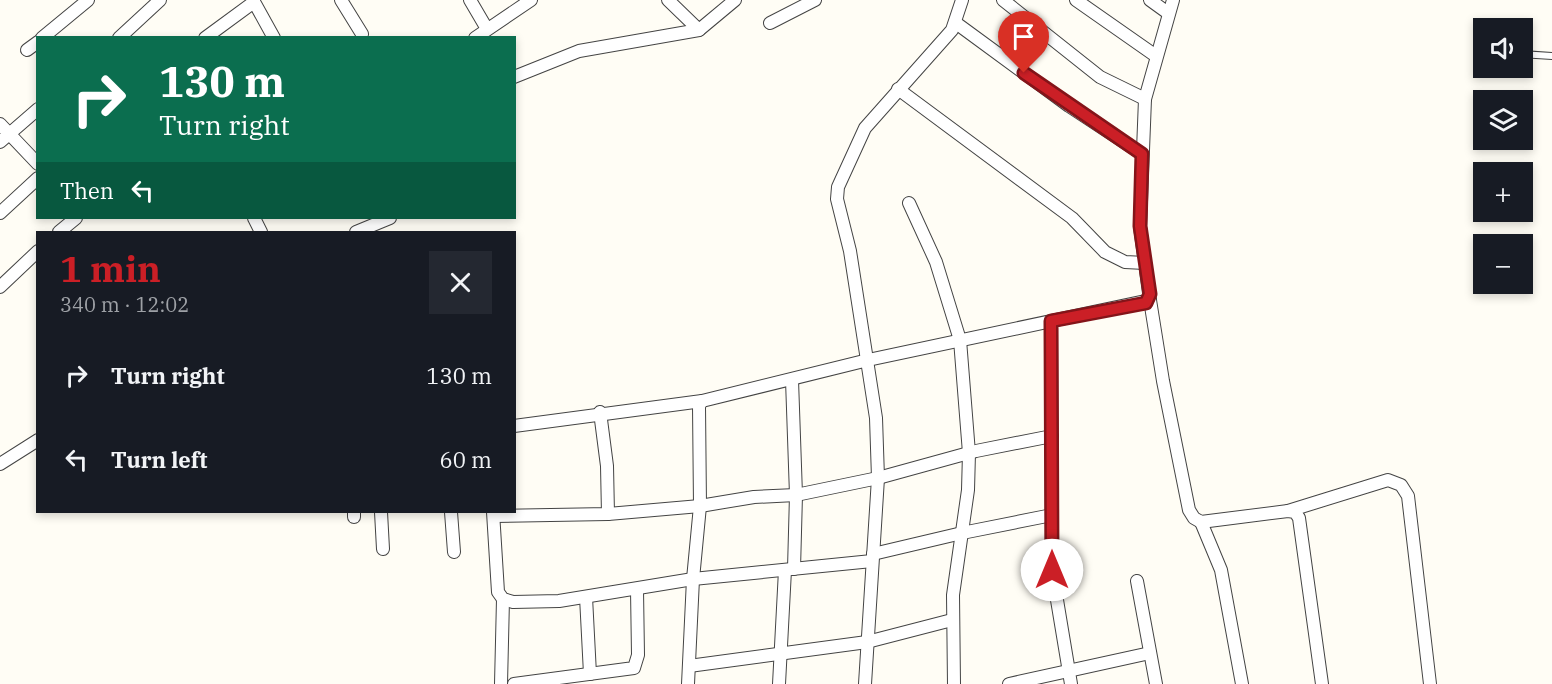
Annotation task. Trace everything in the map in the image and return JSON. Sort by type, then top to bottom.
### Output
[{"type":"street","points":[[44,36],[88,0]]},
{"type":"street","points":[[121,36],[160,0]]},
{"type":"street","points":[[341,0],[362,34]]},
{"type":"street","points":[[470,0],[487,29]]},
{"type":"street","points":[[668,0],[699,30]]},
{"type":"street","points":[[516,76],[579,51],[699,30],[735,0]]},
{"type":"street","points":[[770,23],[816,0]]},
{"type":"street","points":[[865,684],[878,478],[876,418],[850,251],[837,199],[838,187],[866,128],[956,23],[962,0]]},
{"type":"street","points":[[1003,0],[1100,77],[1145,99]]},
{"type":"street","points":[[1076,0],[1156,57]]},
{"type":"street","points":[[1150,0],[1168,13]]},
{"type":"street","points":[[1173,0],[1145,99],[1140,226],[1163,381],[1189,510],[1194,518],[1201,522],[1288,511],[1388,480],[1401,484],[1408,496],[1430,684]]},
{"type":"street","points":[[208,36],[253,1],[273,36]]},
{"type":"street","points":[[478,36],[528,1]]},
{"type":"street","points":[[956,23],[1069,106],[1142,154]]},
{"type":"street","points":[[27,50],[36,43]]},
{"type":"street","points":[[898,89],[1072,218],[1105,252],[1125,262],[1145,263]]},
{"type":"street","points":[[5,138],[36,111]]},
{"type":"street","points":[[0,124],[5,138],[36,162]]},
{"type":"street","points":[[0,213],[36,180]]},
{"type":"street","points":[[909,203],[936,262],[960,340],[969,453],[968,490],[953,595],[954,684]]},
{"type":"street","points":[[358,231],[388,219]]},
{"type":"street","points":[[0,287],[36,253]]},
{"type":"street","points":[[516,426],[600,412],[702,401],[868,360],[1146,303],[1150,300]]},
{"type":"street","points":[[1051,321],[1052,570],[1070,678]]},
{"type":"street","points":[[779,684],[796,495],[792,380]]},
{"type":"street","points":[[688,684],[693,579],[700,507],[699,406],[702,401]]},
{"type":"street","points":[[600,412],[607,466],[608,514]]},
{"type":"street","points":[[501,684],[503,599],[496,584],[493,514],[608,514],[700,507],[753,497],[796,495],[878,478],[969,453],[1052,436]]},
{"type":"street","points":[[0,465],[36,441]]},
{"type":"street","points":[[1288,511],[1294,512],[1299,518],[1322,684]]},
{"type":"street","points":[[381,513],[383,549]]},
{"type":"street","points":[[451,513],[454,552]]},
{"type":"street","points":[[503,599],[513,602],[560,601],[693,579],[873,557],[962,533],[1052,515]]},
{"type":"street","points":[[1201,522],[1221,570],[1242,684]]},
{"type":"street","points":[[1137,581],[1156,684]]},
{"type":"street","points":[[513,684],[628,669],[637,663],[637,590]]},
{"type":"street","points":[[586,597],[590,674]]},
{"type":"street","points":[[689,666],[867,642],[952,620]]},
{"type":"street","points":[[1009,684],[1070,678],[1150,653]]},
{"type":"lane","points":[[1533,55],[1552,56]]},
{"type":"route","points":[[1024,73],[1142,154],[1140,226],[1150,294],[1150,300],[1146,303],[1051,321],[1052,570]]}]
